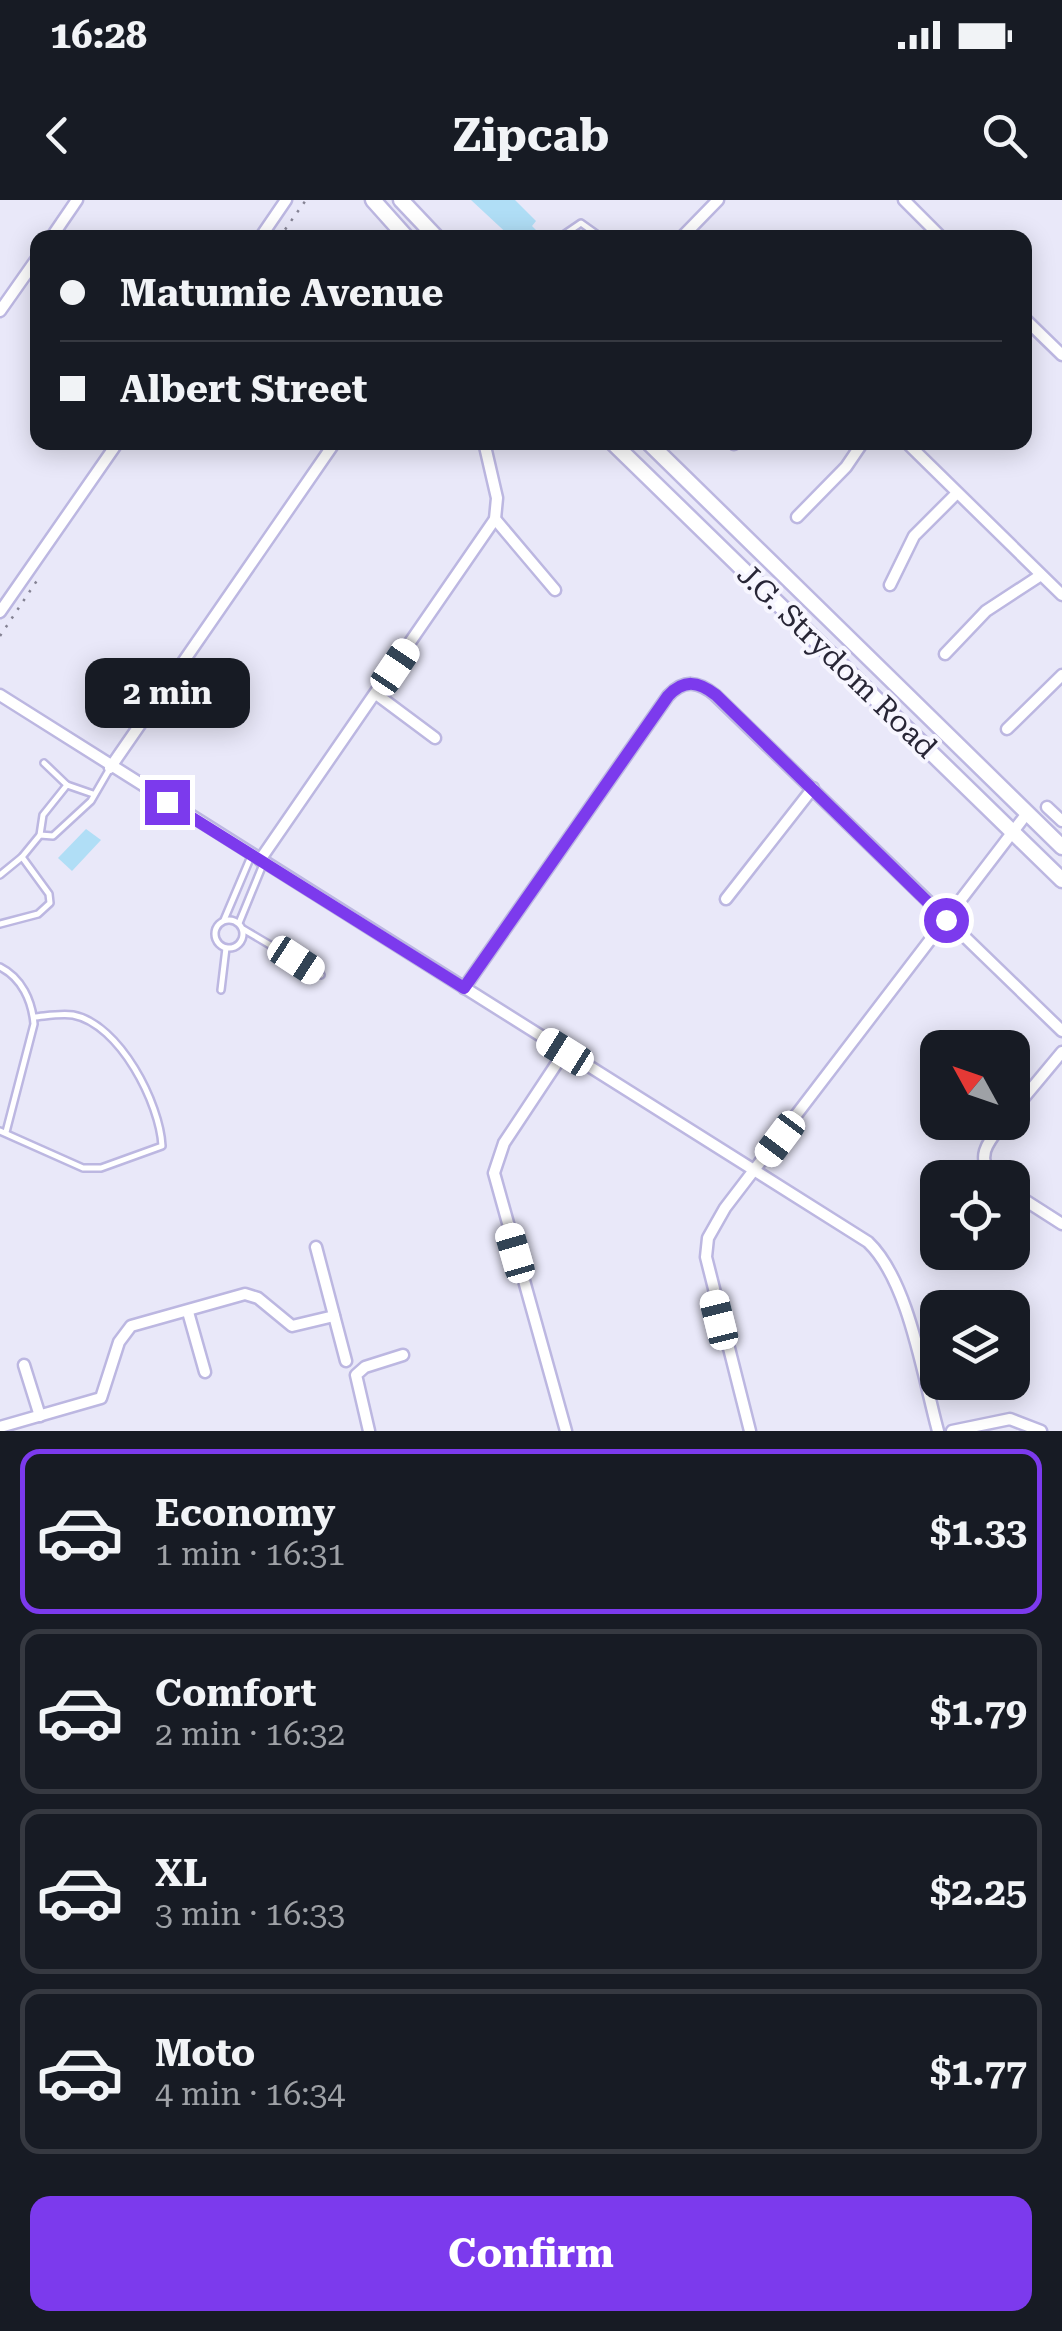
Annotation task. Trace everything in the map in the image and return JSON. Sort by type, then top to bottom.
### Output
[{"type":"street","points":[[56,230],[76,200]]},
{"type":"street","points":[[265,230],[286,200]]},
{"type":"street","points":[[374,200],[400,230]]},
{"type":"street","points":[[402,200],[430,230]]},
{"type":"street","points":[[693,230],[718,200]]},
{"type":"street","points":[[904,200],[934,230]]},
{"type":"street","points":[[0,311],[30,268]]},
{"type":"street","points":[[1032,326],[1062,356]]},
{"type":"street","points":[[0,612],[112,450]]},
{"type":"street","points":[[110,768],[329,450]]},
{"type":"street","points":[[259,859],[495,519],[497,498],[486,450]]},
{"type":"street","name":"J.G. Strydom Road","points":[[620,450],[1062,880]]},
{"type":"street","name":"J.G. Strydom Road","points":[[656,450],[1062,847]]},
{"type":"street","points":[[797,517],[858,450]]},
{"type":"street","points":[[914,450],[1062,594]]},
{"type":"street","points":[[890,586],[910,542],[958,493]]},
{"type":"street","points":[[495,519],[554,590]]},
{"type":"street","points":[[945,654],[986,610],[1041,575]]},
{"type":"street","points":[[1008,730],[1062,675]]},
{"type":"street","points":[[464,988],[668,696],[687,683],[709,690],[1062,1032]]},
{"type":"street","points":[[0,694],[110,768],[868,1242],[881,1255],[902,1304],[938,1431]]},
{"type":"street","points":[[376,694],[435,738]]},
{"type":"street","points":[[726,899],[813,788]]},
{"type":"street","points":[[1047,807],[1062,820]]},
{"type":"street","points":[[750,1431],[706,1257],[716,1222],[1028,812]]},
{"type":"street","points":[[565,1052],[504,1143],[494,1173],[566,1431]]},
{"type":"street","points":[[1030,1090],[1062,1052]]},
{"type":"street","points":[[1030,1204],[1062,1224]]},
{"type":"street","points":[[316,1247],[346,1362]]},
{"type":"street","points":[[0,1427],[101,1398],[119,1342],[131,1326],[245,1294],[258,1298],[292,1326],[334,1316]]},
{"type":"street","points":[[188,1312],[205,1372]]},
{"type":"street","points":[[369,1431],[356,1376],[365,1368],[403,1355]]},
{"type":"street","points":[[24,1365],[40,1416]]},
{"type":"street","points":[[952,1431],[1010,1419],[1041,1431]]},
{"type":"lane","points":[[570,230],[581,222],[592,230]]},
{"type":"lane","points":[[44,763],[67,785],[93,794]]},
{"type":"lane","points":[[40,834],[53,836],[82,810],[110,768]]},
{"type":"lane","points":[[0,874],[22,857],[40,834],[43,815],[67,785]]},
{"type":"lane","points":[[0,924],[38,914],[50,902],[50,894],[22,857]]},
{"type":"lane","points":[[259,859],[240,944],[226,948],[219,945],[215,932],[259,859]]},
{"type":"lane","points":[[224,920],[241,926],[321,976]]},
{"type":"lane","points":[[221,990],[226,948]]},
{"type":"lane","points":[[0,968],[22,986],[34,1018],[30,1051],[3,1132],[83,1168],[101,1168],[162,1146],[136,1071],[122,1048],[78,1016],[34,1018]]},
{"type":"path","points":[[285,230],[306,200]]},
{"type":"building","points":[[471,200],[515,200],[536,221],[532,226],[536,230],[503,230]]},
{"type":"building","points":[[86,829],[101,840],[72,871],[58,858]]},
{"type":"route","points":[[167,802],[464,988],[672,690],[697,683],[716,695],[946,920]]}]
